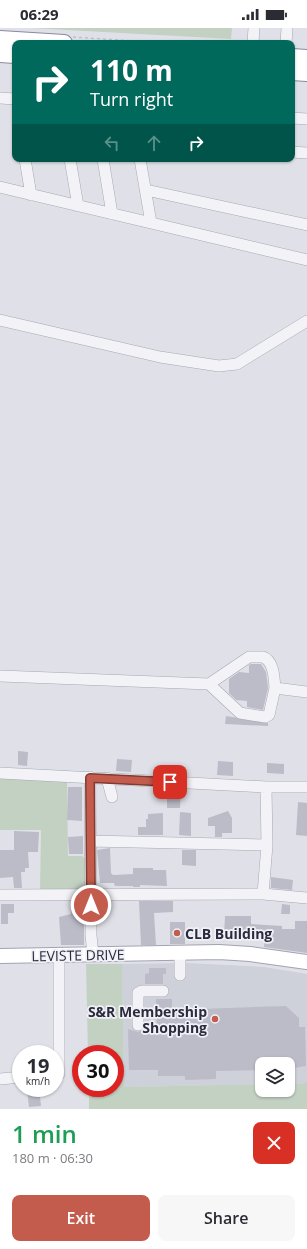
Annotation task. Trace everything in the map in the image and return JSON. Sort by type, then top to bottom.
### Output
[{"type":"highway","points":[[0,39],[66,40]]},
{"type":"highway","points":[[0,54],[12,55]]},
{"type":"highway","points":[[295,57],[307,58]]},
{"type":"highway","points":[[295,72],[307,73]]},
{"type":"main road","name":"LEVISTE DRIVE","points":[[180,954],[237,958],[307,967]]},
{"type":"main road","name":"LEVISTE DRIVE","points":[[0,956],[250,954],[307,962]]},
{"type":"street","points":[[253,40],[254,28]]},
{"type":"street","points":[[286,40],[287,28]]},
{"type":"street","points":[[0,98],[12,99]]},
{"type":"street","points":[[295,118],[307,119]]},
{"type":"street","points":[[295,152],[307,153]]},
{"type":"street","points":[[26,162],[31,195]]},
{"type":"street","points":[[71,162],[78,206]]},
{"type":"street","points":[[103,162],[112,214]]},
{"type":"street","points":[[141,162],[151,223]]},
{"type":"street","points":[[0,187],[307,260]]},
{"type":"street","points":[[146,190],[307,225]]},
{"type":"street","points":[[0,320],[160,356],[220,366],[237,364],[307,321]]},
{"type":"street","points":[[0,676],[209,684],[249,657],[264,657],[270,662],[275,688],[269,715],[265,717],[240,713],[209,684]]},
{"type":"street","points":[[275,688],[307,692]]},
{"type":"street","points":[[0,773],[266,787],[307,787]]},
{"type":"street","points":[[90,778],[93,955]]},
{"type":"street","points":[[107,778],[112,797]]},
{"type":"street","points":[[263,894],[267,845],[266,787]]},
{"type":"street","points":[[90,841],[267,845]]},
{"type":"street","points":[[0,895],[263,894],[307,898]]},
{"type":"street","points":[[180,954],[180,975]]},
{"type":"street","points":[[59,955],[59,1045]]},
{"type":"street","points":[[138,1025],[138,993],[142,991],[163,990]]},
{"type":"street","points":[[0,1079],[12,1078]]},
{"type":"shaded area","name":"S&R Membership Shopping","points":[[187,963],[264,967],[307,974],[307,1083],[295,1084],[295,1057],[255,1057],[255,1084],[124,1087],[122,964]]},
{"type":"green space","points":[[31,28],[232,28],[231,39]]},
{"type":"green space","points":[[0,776],[67,781],[68,856],[82,856],[86,859],[86,889],[40,891],[41,830],[0,830]]},
{"type":"green space","points":[[86,964],[122,964],[123,1045],[88,1045]]},
{"type":"green space","points":[[307,1083],[307,1109],[89,1109],[89,1097],[124,1097],[124,1087],[255,1084],[255,1097],[295,1097],[295,1084]]},
{"type":"building","points":[[261,664],[266,672],[268,688],[263,710],[247,707],[247,701],[236,700],[229,693],[229,679],[239,672],[249,673],[249,665]]},
{"type":"building","points":[[226,716],[268,723],[268,726],[225,724]]},
{"type":"building","points":[[18,751],[28,752],[27,766],[18,765]]},
{"type":"building","points":[[117,759],[132,760],[131,772],[116,771]]},
{"type":"building","points":[[218,761],[233,762],[233,776],[217,775]]},
{"type":"building","points":[[267,763],[284,764],[284,774],[267,773]]},
{"type":"building","points":[[68,787],[82,787],[82,821],[67,820]]},
{"type":"building","points":[[167,790],[181,791],[180,808],[167,808]]},
{"type":"building","points":[[298,802],[307,803],[307,836],[296,835]]},
{"type":"building","points":[[228,811],[232,818],[232,833],[222,833],[222,837],[215,837],[215,826],[208,826],[208,818]]},
{"type":"building","points":[[180,812],[191,813],[191,836],[179,835]]},
{"type":"building","points":[[163,813],[163,835],[138,835],[138,827],[146,827],[146,819],[148,819],[148,814]]},
{"type":"building","points":[[14,831],[39,832],[38,852],[28,852],[29,868],[25,868],[25,872],[21,872],[22,888],[14,888],[13,877],[0,878],[0,850],[14,850]]},
{"type":"building","points":[[83,836],[83,854],[69,854],[68,837]]},
{"type":"building","points":[[110,848],[111,873],[113,875],[133,874],[133,868],[153,868],[153,870],[166,870],[167,886],[140,885],[140,887],[133,887],[115,886],[114,883],[100,883],[97,850]]},
{"type":"building","points":[[182,850],[196,850],[196,866],[182,865]]},
{"type":"building","points":[[271,877],[293,880],[292,890],[271,888]]},
{"type":"building","points":[[139,901],[173,901],[173,912],[154,913],[156,945],[141,945]]},
{"type":"building","points":[[84,902],[84,945],[61,945],[59,917],[71,914],[73,903]]},
{"type":"building","points":[[1,904],[14,904],[14,913],[8,913],[8,924],[1,924]]},
{"type":"building","points":[[282,904],[290,905],[290,914],[281,914]]},
{"type":"building","points":[[225,916],[251,916],[251,924],[282,926],[282,929],[295,929],[295,921],[307,921],[307,953],[264,947],[265,933],[248,932],[248,935],[224,935]]},
{"type":"building","name":"CLB Building","points":[[170,922],[185,922],[185,944],[170,944]]},
{"type":"building","points":[[149,968],[166,968],[166,974],[163,974],[163,984],[145,984],[145,974],[149,973]]},
{"type":"building","points":[[156,999],[172,999],[172,1010],[286,1006],[299,1018],[299,1027],[305,1027],[306,1066],[295,1068],[295,1057],[255,1057],[255,1070],[216,1071],[216,1079],[185,1080],[185,1076],[158,1076],[158,1070],[129,1070],[128,1029],[138,1032],[144,1029],[157,1028]]},
{"type":"building","points":[[28,1097],[40,1097],[41,1106],[29,1107]]},
{"type":"place","name":"CLB Building","points":[[177,933]]},
{"type":"place","name":"S&R Membership Shopping","points":[[215,1019]]},
{"type":"route","points":[[91,905],[90,778],[170,782]]}]
